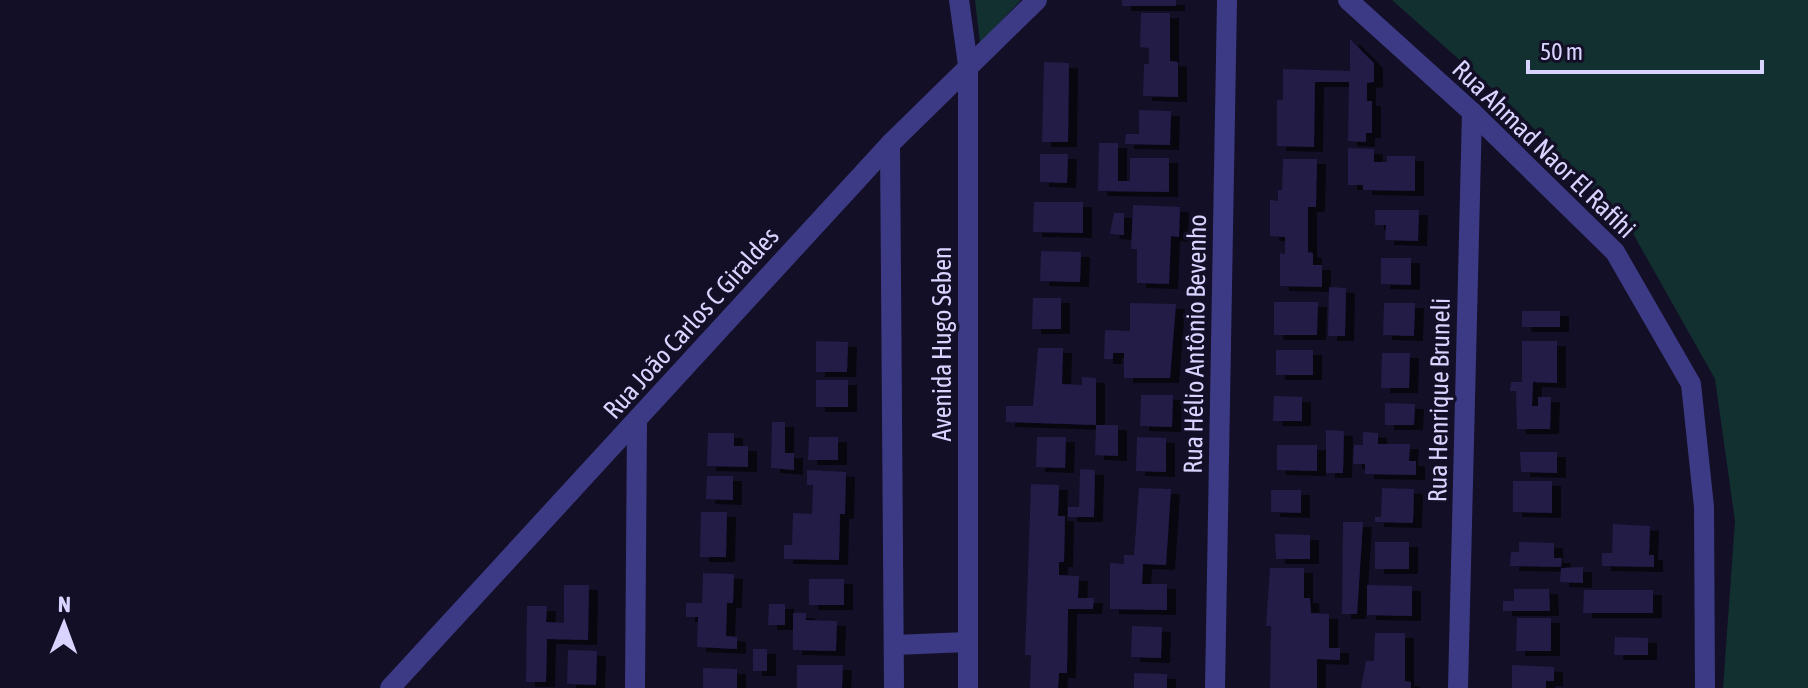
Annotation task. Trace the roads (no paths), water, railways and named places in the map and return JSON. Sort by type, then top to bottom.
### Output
[{"type":"street","name":"Avenida Hugo Seben","points":[[959,0],[968,65],[968,688]]},
{"type":"street","name":"Rua João Carlos C Giraldes","points":[[397,684],[890,144],[1037,0]]},
{"type":"street","name":"Rua Hélio Antônio Bevenho","points":[[1215,688],[1227,0]]},
{"type":"street","name":"Rua Ahmad Naor El Rafihi","points":[[1348,0],[1472,112],[1615,252],[1691,384],[1704,507],[1705,688]]},
{"type":"street","name":"Rua Henrique Bruneli","points":[[1458,688],[1472,112]]},
{"type":"street","name":"Avenida Hugo Seben","points":[[890,144],[894,688]]},
{"type":"street","points":[[635,688],[637,421]]},
{"type":"street","points":[[894,645],[968,642]]}]
